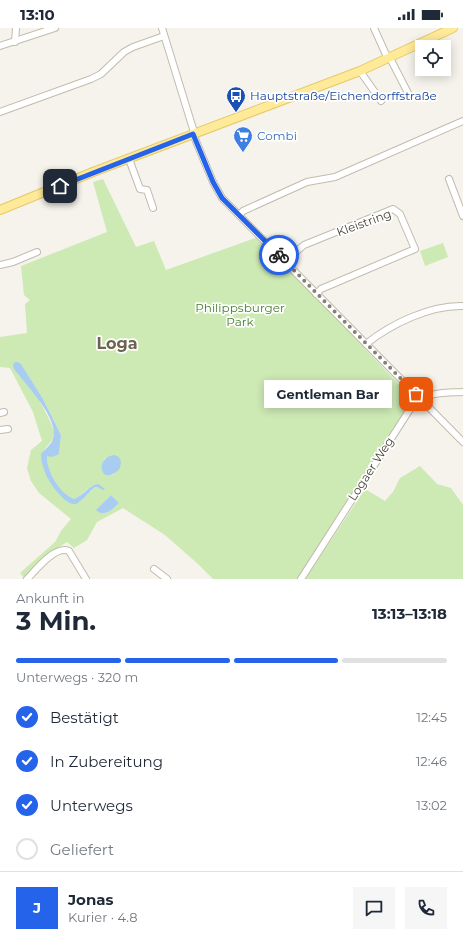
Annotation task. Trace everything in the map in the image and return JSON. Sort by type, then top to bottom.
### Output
[{"type":"main road","points":[[0,210],[193,134],[360,71],[389,59],[438,31],[453,28]]},
{"type":"street","points":[[15,42],[16,28]]},
{"type":"street","points":[[0,46],[54,28]]},
{"type":"street","points":[[162,28],[194,132],[193,134],[219,193],[316,294],[463,442]]},
{"type":"street","points":[[374,28],[408,93]]},
{"type":"street","points":[[0,112],[91,79],[101,74],[124,52],[133,47],[164,36]]},
{"type":"street","points":[[360,71],[381,101]]},
{"type":"street","points":[[239,215],[243,211],[307,182],[335,177],[463,121]]},
{"type":"street","points":[[129,159],[140,189],[147,190],[154,208]]},
{"type":"street","points":[[448,179],[463,216]]},
{"type":"street","name":"Kleistring","points":[[285,261],[304,245],[393,209],[400,214],[415,249],[321,289],[316,294]]},
{"type":"street","points":[[0,265],[13,262],[37,252]]},
{"type":"street","points":[[366,344],[380,333],[399,322],[431,311],[452,306],[463,306]]},
{"type":"street","points":[[419,398],[438,394],[463,392]]},
{"type":"street","name":"Logaer Weg","points":[[301,579],[410,408],[419,398]]},
{"type":"street","points":[[0,430],[8,429]]},
{"type":"street","points":[[27,579],[60,549],[69,551],[86,579]]},
{"type":"street","points":[[154,569],[158,577],[167,579]]},
{"type":"green space","name":"Philippsburger Park","points":[[103,179],[136,247],[154,241],[166,270],[258,237],[414,400],[298,579],[213,579],[165,535],[123,508],[97,522],[87,540],[74,548],[67,542],[59,547],[25,579],[20,573],[55,542],[61,531],[71,519],[39,493],[31,481],[27,468],[31,450],[42,441],[33,412],[10,368],[0,367],[0,337],[27,333],[25,304],[30,300],[24,295],[21,266],[107,232],[93,182]],"holes":[[[16,362],[20,363],[43,399],[61,435],[59,454],[47,456],[47,462],[51,474],[59,487],[74,499],[87,489],[98,484],[100,489],[95,487],[79,502],[62,497],[48,479],[44,450],[53,439],[54,432],[37,396],[17,373]],[[112,456],[115,474],[109,476],[102,471],[104,459]],[[111,495],[119,503],[105,513],[97,510]]]},
{"type":"green space","points":[[443,243],[448,257],[425,266],[420,251]]},
{"type":"green space","points":[[420,466],[437,484],[451,488],[463,505],[463,579],[305,579],[365,489],[385,501],[393,492],[400,478]]},
{"type":"water","points":[[15,362],[21,364],[43,399],[61,435],[59,454],[52,457],[47,456],[47,462],[51,474],[59,487],[74,499],[98,484],[105,489],[103,490],[95,487],[78,503],[72,504],[63,498],[52,485],[44,469],[41,454],[53,439],[54,431],[52,422],[41,402],[14,369],[13,365]]},
{"type":"water","points":[[115,455],[119,457],[121,462],[120,468],[114,474],[108,476],[104,474],[102,466],[108,457]]},
{"type":"water","points":[[111,495],[119,503],[105,513],[96,510]]},
{"type":"way so far","points":[[279,255],[416,394]]},
{"type":"place","name":"Hauptstraße/Eichendorffstraße","points":[[236,113]]},
{"type":"place","name":"Combi","points":[[243,153]]},
{"type":"place","name":"Gentleman Bar","points":[[416,394]]},
{"type":"district","name":"Loga","points":[[117,343]]},
{"type":"route","points":[[60,186],[193,134],[213,182],[222,198],[279,255]]}]
